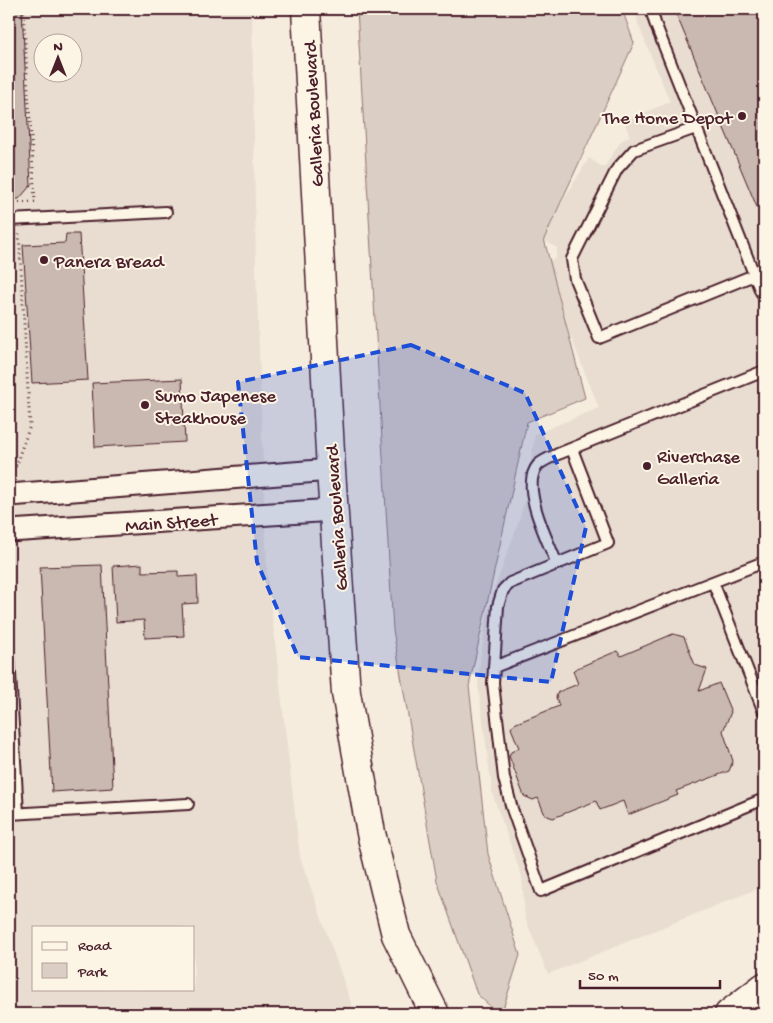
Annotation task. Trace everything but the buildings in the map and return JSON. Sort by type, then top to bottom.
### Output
[{"type":"main road","name":"Galleria Boulevard","points":[[306,9],[331,470],[346,693],[371,833],[396,935],[435,1014]]},
{"type":"main road","points":[[729,1014],[764,988]]},
{"type":"street","name":"Main Street","points":[[9,495],[331,470]]},
{"type":"street","name":"Main Street","points":[[9,531],[334,510]]},
{"type":"lane","points":[[651,9],[654,22],[754,275],[761,292],[764,291]]},
{"type":"lane","points":[[696,128],[634,150],[617,169],[572,259],[575,279],[599,338],[754,275]]},
{"type":"lane","points":[[9,220],[166,212]]},
{"type":"lane","points":[[557,564],[532,494],[532,476],[539,464],[764,371]]},
{"type":"lane","points":[[572,449],[608,543],[510,583],[503,590],[498,606],[493,682],[504,778],[512,809],[541,891],[764,799]]},
{"type":"lane","points":[[494,667],[764,562]]},
{"type":"lane","points":[[713,582],[764,712]]},
{"type":"lane","points":[[9,656],[13,813],[188,804]]},
{"type":"path","points":[[9,203],[35,202],[24,9]]},
{"type":"path","points":[[11,465],[17,466],[30,426],[18,234]]},
{"type":"highlighted area","points":[[411,345],[525,393],[586,527],[551,682],[298,657],[257,562],[238,382]]},
{"type":"shaded area","points":[[9,9],[252,9],[256,268],[267,573],[300,857],[355,1014],[9,1014]]},
{"type":"shaded area","name":"Riverchase Galleria","points":[[635,9],[764,9],[764,886],[548,974],[525,918],[522,877],[493,796],[478,684],[480,659],[487,614],[494,589],[518,524],[525,499],[535,434],[599,408],[542,264],[556,258],[557,248],[540,238],[589,158],[602,167],[605,166],[621,141],[630,136],[624,121],[670,102],[638,24]]},
{"type":"green space","points":[[357,9],[622,9],[634,43],[544,239],[585,398],[527,422],[469,686],[488,854],[520,955],[503,1009],[493,1009],[477,994],[437,881],[393,630]]},
{"type":"place","name":"The Home Depot","points":[[742,116]]},
{"type":"place","name":"Panera Bread","points":[[44,260]]},
{"type":"place","name":"Sumo Japenese Steakhouse","points":[[145,405]]},
{"type":"place","name":"Riverchase Galleria","points":[[647,466]]}]
